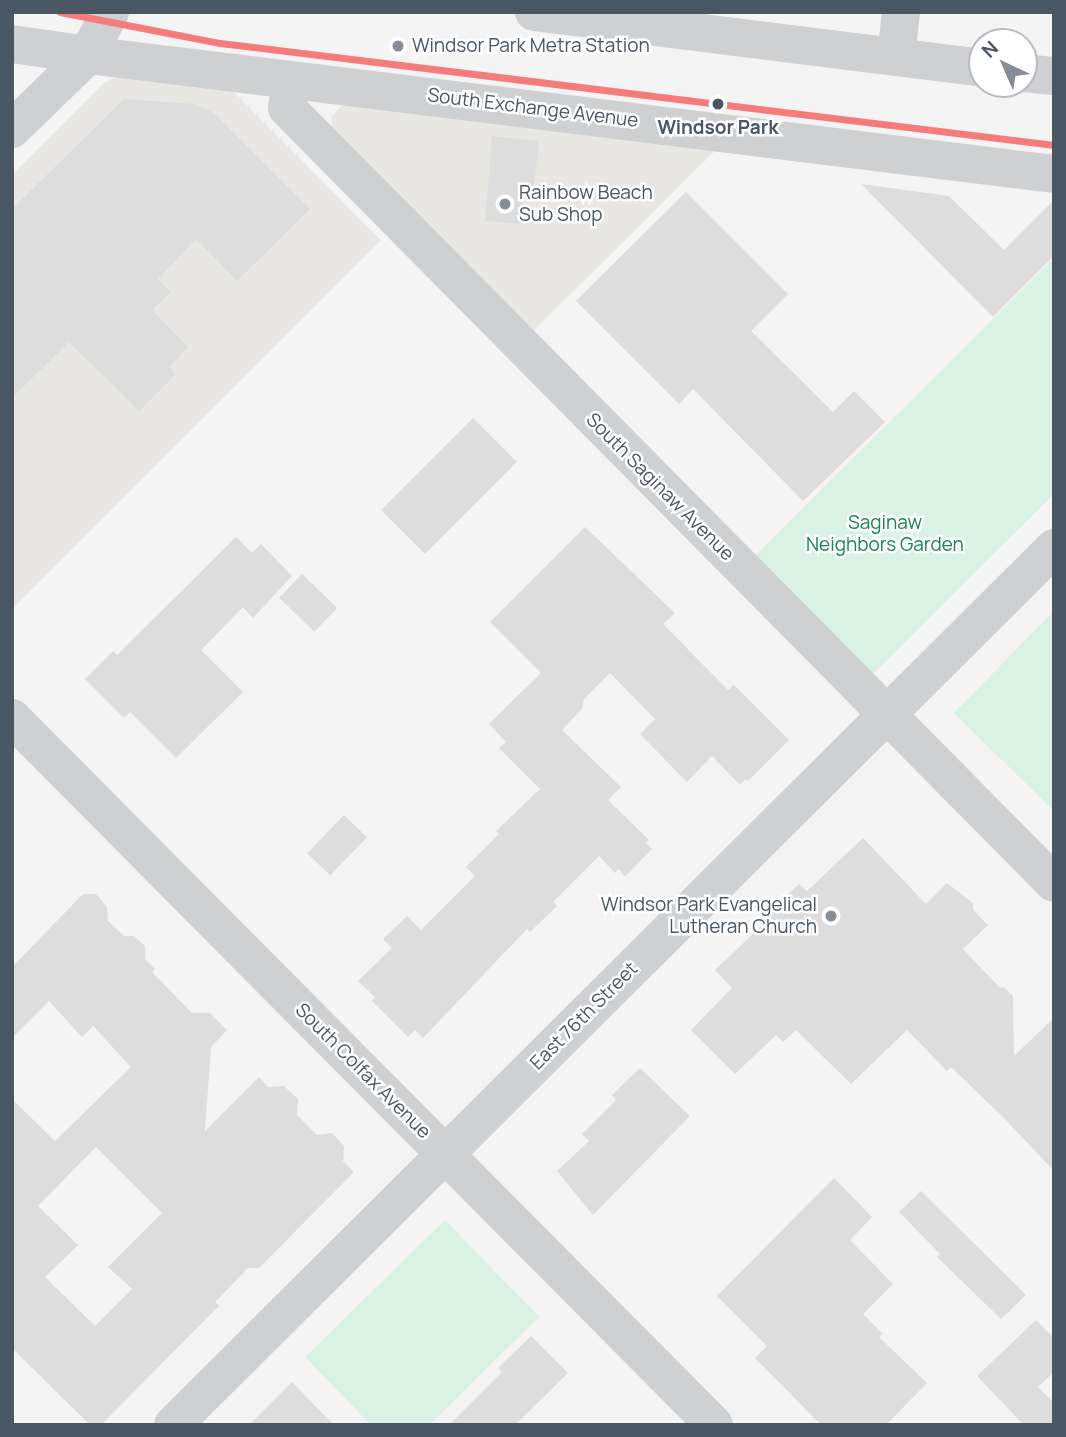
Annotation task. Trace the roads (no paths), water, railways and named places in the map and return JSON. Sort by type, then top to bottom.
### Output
[{"type":"main road","points":[[12,129],[88,55],[110,12]]},
{"type":"main road","name":"South Exchange Avenue","points":[[12,44],[88,55]]},
{"type":"street","points":[[534,12],[968,66]]},
{"type":"street","points":[[895,57],[901,12]]},
{"type":"street","name":"South Exchange Avenue","points":[[88,55],[290,81],[442,96],[1054,174]]},
{"type":"street","name":"South Saginaw Avenue","points":[[290,81],[287,108],[1054,883]]},
{"type":"street","name":"East 76th Street","points":[[173,1425],[1054,548]]},
{"type":"street","name":"South Colfax Avenue","points":[[12,718],[714,1425]]},
{"type":"place","name":"Windsor Park Metra Station","points":[[398,46]]},
{"type":"place","name":"Windsor Park","points":[[718,104]]},
{"type":"place","name":"Rainbow Beach Sub Shop","points":[[505,204]]},
{"type":"place","name":"Windsor Park Evangelical Lutheran Church","points":[[831,916]]},
{"type":"park label","name":"Saginaw Neighbors Garden","points":[[885,534]]}]
